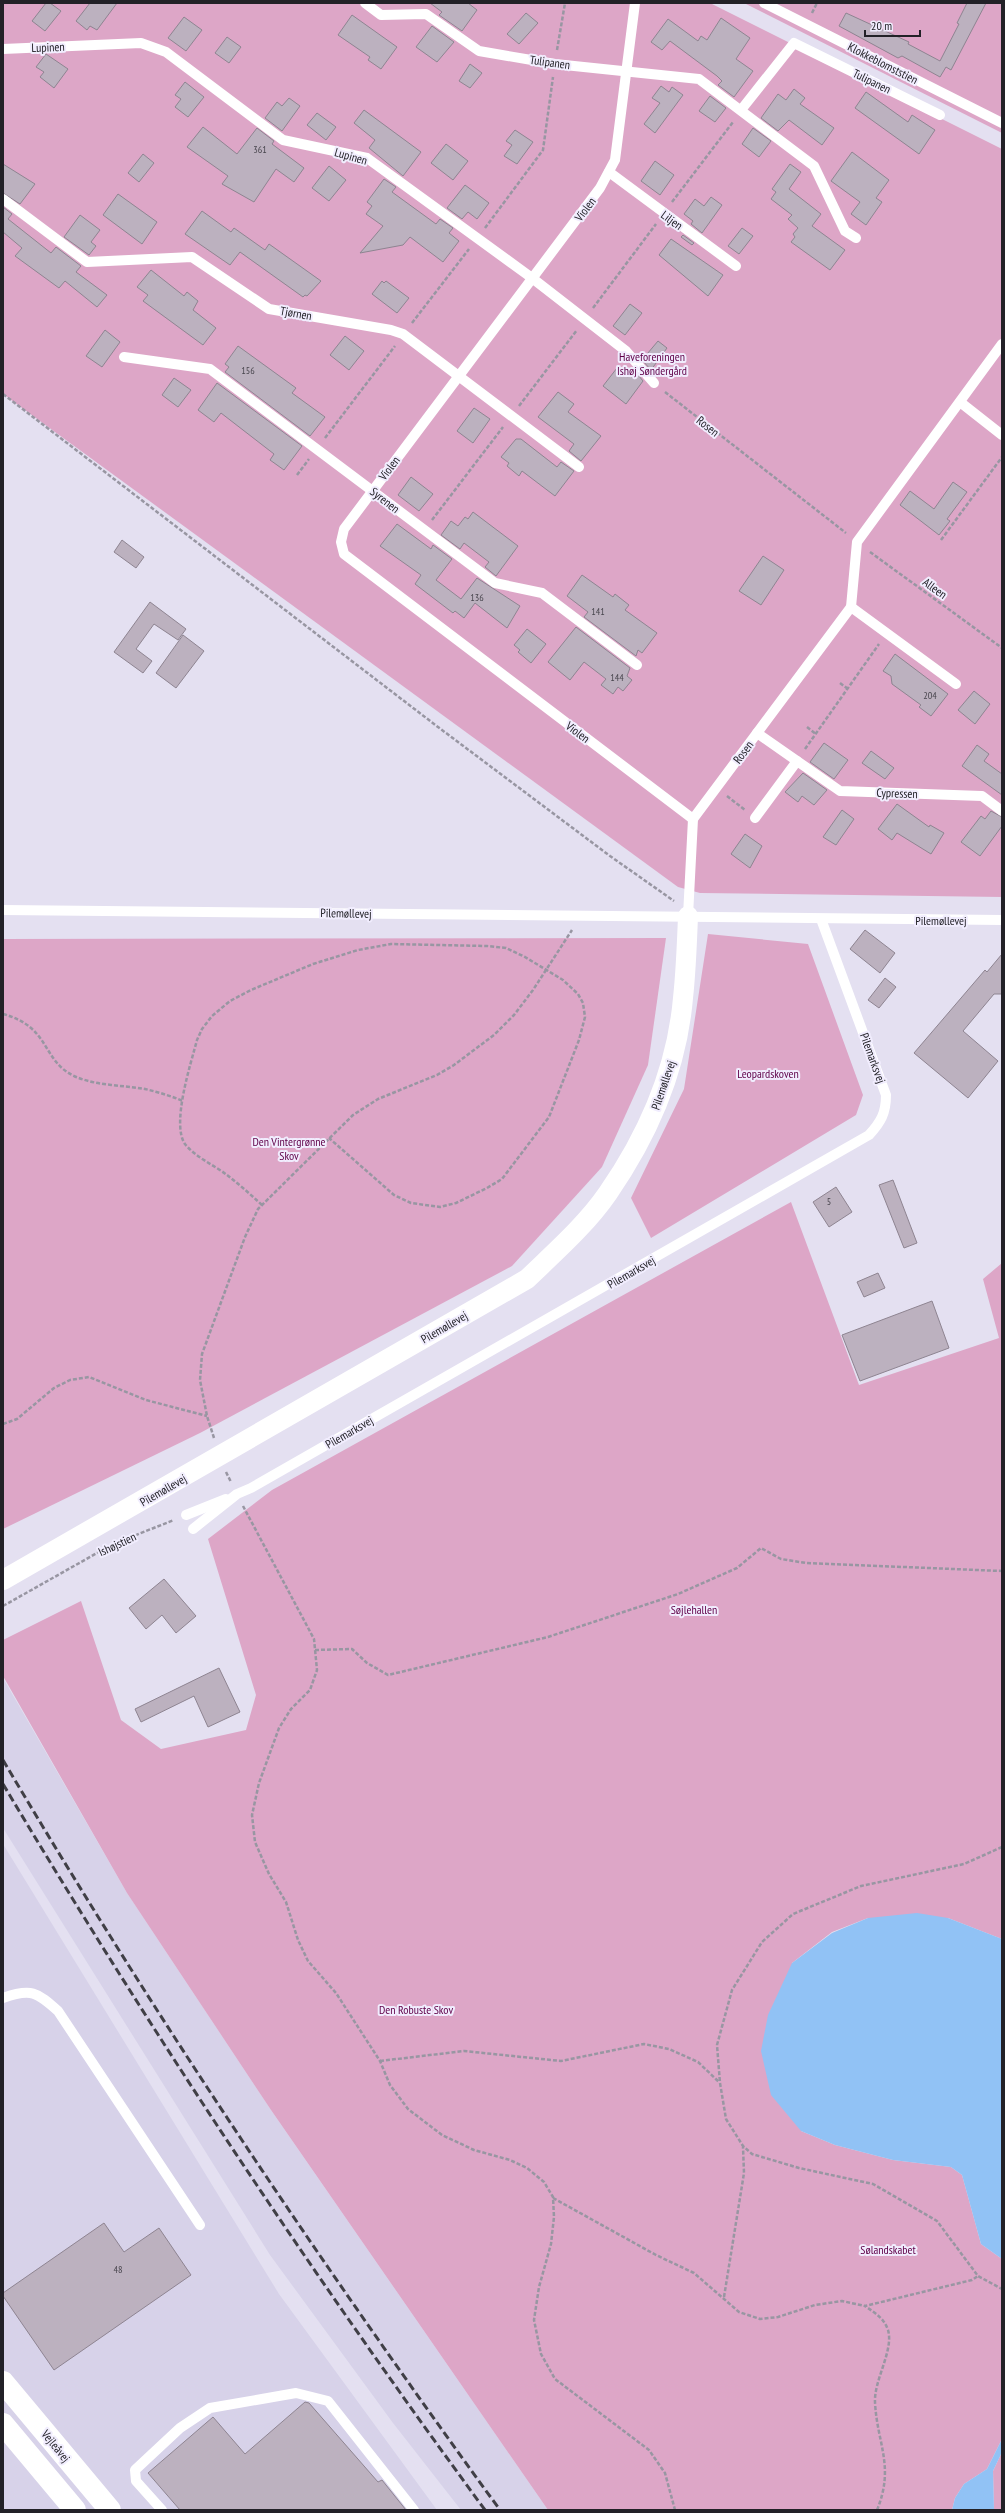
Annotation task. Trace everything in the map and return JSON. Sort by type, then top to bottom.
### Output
[{"type":"street","name":"Pilemøllevej","points":[[3,1580],[219,1458],[527,1279],[568,1239],[607,1194],[635,1150],[656,1108],[672,1059],[683,999],[688,916]]},
{"type":"street","name":"Vejleåvej","points":[[3,2382],[110,2510]]},
{"type":"street","points":[[3,2424],[75,2510]]},
{"type":"lane","name":"Tulipanen","points":[[365,3],[381,15],[426,14],[478,51],[554,64],[699,79],[814,166],[845,231],[856,238]]},
{"type":"lane","name":"Violen","points":[[635,3],[615,160],[609,172],[600,188],[344,529],[341,542],[344,554],[693,819]]},
{"type":"lane","name":"Klokkeblomststien","points":[[764,3],[1002,123]]},
{"type":"lane","name":"Tulipanen","points":[[741,110],[794,42],[940,115]]},
{"type":"lane","name":"Lupinen","points":[[3,49],[142,43],[166,52],[283,140],[367,158],[532,278],[626,351],[654,383]]},
{"type":"lane","name":"Liljen","points":[[609,172],[736,266]]},
{"type":"lane","name":"Tjørnen","points":[[3,199],[87,262],[192,257],[269,308],[391,330],[403,334],[579,467]]},
{"type":"lane","points":[[956,684],[851,607],[857,542],[1002,344]]},
{"type":"lane","name":"Syrenen","points":[[124,357],[210,368],[495,583],[542,593],[637,666]]},
{"type":"lane","points":[[960,402],[1002,435]]},
{"type":"lane","name":"Rosen","points":[[693,819],[851,607]]},
{"type":"lane","name":"Cypressen","points":[[757,733],[840,791],[982,796],[1002,811]]},
{"type":"lane","points":[[755,818],[797,761]]},
{"type":"lane","points":[[688,916],[693,819]]},
{"type":"lane","name":"Pilemøllevej","points":[[3,910],[1002,920]]},
{"type":"lane","name":"Pilemarksvej","points":[[193,1529],[237,1494],[251,1488],[869,1135],[880,1123],[886,1111],[886,1095],[820,919]]},
{"type":"lane","points":[[186,1515],[237,1494]]},
{"type":"lane","points":[[3,1998],[22,1992],[41,1996],[58,2011],[200,2225]]},
{"type":"lane","points":[[162,2510],[136,2481],[135,2470],[180,2428],[210,2408],[296,2393],[328,2401],[414,2510]]},
{"type":"path","name":"Rosen","points":[[654,383],[857,542]]},
{"type":"path","points":[[3,394],[565,823],[665,894],[688,916]]},
{"type":"path","points":[[941,540],[1002,457]]},
{"type":"path","name":"Alleen","points":[[857,542],[1002,648]]},
{"type":"path","points":[[797,761],[886,633]]},
{"type":"path","points":[[840,683],[848,689]]},
{"type":"path","points":[[807,727],[816,734]]},
{"type":"path","points":[[716,788],[755,818]]},
{"type":"path","points":[[579,915],[570,935],[547,970],[514,1015],[471,1054],[437,1075],[378,1099],[353,1115],[262,1204],[245,1237],[202,1354],[200,1380],[207,1416],[219,1458],[314,1639],[317,1670],[310,1690],[292,1709],[279,1728],[258,1783],[252,1815],[255,1842],[269,1874],[286,1902],[298,1940],[308,1961],[336,1993],[380,2061],[390,2085],[414,2113],[442,2135],[474,2150],[527,2168],[544,2182],[553,2197],[554,2218],[551,2244],[539,2287],[534,2320],[541,2354],[555,2378],[649,2450],[665,2474],[675,2510]]},
{"type":"path","points":[[262,1204],[185,1144],[180,1134],[183,1101],[197,1040],[202,1029],[212,1016],[230,1001],[251,990],[313,964],[358,950],[390,944],[487,946],[506,948],[547,970],[578,994],[583,1003],[585,1017],[576,1047],[549,1117],[502,1179],[456,1203],[440,1207],[411,1203],[394,1194],[329,1138]]},
{"type":"path","points":[[3,1014],[30,1025],[42,1037],[55,1060],[73,1075],[92,1082],[146,1090],[183,1101]]},
{"type":"path","points":[[3,1424],[17,1419],[54,1388],[70,1380],[89,1377],[146,1400],[207,1416]]},
{"type":"path","name":"Ishøjstien","points":[[3,1606],[113,1544],[186,1515]]},
{"type":"path","points":[[315,1650],[352,1649],[367,1663],[388,1676],[548,1637],[678,1594],[737,1568],[761,1548],[782,1560],[806,1563],[1002,1571]]},
{"type":"path","points":[[1002,1846],[964,1864],[861,1886],[793,1914],[762,1942],[732,1990],[717,2045],[720,2083],[726,2119],[743,2146],[752,2154],[786,2164],[873,2184],[938,2221],[978,2276],[1002,2288]]},
{"type":"path","points":[[380,2061],[464,2051],[561,2060],[644,2044],[669,2049],[698,2062],[720,2083]]},
{"type":"path","points":[[724,2297],[744,2172],[743,2146]]},
{"type":"path","points":[[553,2197],[650,2252],[694,2273],[724,2297],[739,2312],[760,2319],[778,2318],[815,2305],[842,2301],[865,2306],[881,2317],[888,2331],[888,2345],[877,2384],[875,2401],[886,2467],[884,2492],[877,2510]]},
{"type":"path","points":[[865,2306],[972,2280],[978,2276]]},
{"type":"shaded area","points":[[3,1678],[127,1893],[271,2110],[548,2510],[461,2510],[393,2423],[270,2255],[3,1828]]},
{"type":"shaded area","points":[[3,1844],[279,2294],[437,2510],[3,2510]]},
{"type":"green space","name":"Haveforeningen Ishøj Søndergård","points":[[3,3],[710,3],[1002,149],[1002,897],[700,893],[678,887],[3,394]]},
{"type":"green space","points":[[744,3],[1002,3],[1002,133]]},
{"type":"green space","name":"Leopardskoven","points":[[708,934],[808,944],[863,1095],[856,1115],[651,1238],[631,1198],[684,1089]]},
{"type":"green space","name":"Den Vintergrønne Skov","points":[[666,938],[648,1065],[602,1167],[512,1266],[200,1433],[3,1529],[3,939]]},
{"type":"green space","points":[[791,1202],[859,1385],[999,1338],[983,1279],[1002,1263],[1002,1939],[948,1918],[868,1918],[832,1932],[792,1963],[801,2131],[835,2145],[893,2160],[951,2167],[962,2175],[981,2244],[1002,2259],[1002,2439],[987,2469],[964,2484],[955,2498],[952,2510],[548,2510],[271,2110],[127,1893],[3,1676],[3,1640],[81,1601],[121,1720],[161,1749],[246,1730],[256,1695],[208,1539],[272,1490]]},
{"type":"green space","points":[[1002,2452],[1002,2510],[994,2510],[993,2471]]},
{"type":"water","points":[[917,1913],[948,1918],[1002,1939],[1002,2259],[981,2244],[962,2175],[951,2167],[893,2160],[835,2145],[801,2131],[771,2095],[761,2051],[768,2015],[792,1963],[832,1933],[868,1918]]},
{"type":"water","points":[[1002,2439],[1002,2452],[993,2471],[994,2510],[952,2510],[955,2498],[964,2484],[987,2469]]},
{"type":"building","points":[[46,3],[50,3],[61,11],[45,31],[32,21]]},
{"type":"building","points":[[90,3],[117,3],[97,30],[90,26],[87,30],[76,21]]},
{"type":"building","points":[[430,3],[468,3],[477,10],[462,31],[439,15],[442,12]]},
{"type":"building","points":[[967,3],[986,3],[951,70],[946,67],[940,77],[902,56],[898,58],[839,26],[846,13],[909,42],[908,44],[940,61],[959,24],[957,23]]},
{"type":"building","points":[[526,13],[538,23],[519,44],[507,34]]},
{"type":"building","points":[[352,15],[397,47],[381,69],[368,60],[370,57],[338,35]]},
{"type":"building","points":[[184,17],[202,30],[186,51],[168,38]]},
{"type":"building","points":[[721,18],[750,38],[736,59],[753,71],[734,97],[718,85],[722,81],[717,76],[670,41],[662,50],[651,42],[668,19],[698,41],[701,36],[707,40]]},
{"type":"building","points":[[432,26],[454,42],[437,62],[416,47]]},
{"type":"building","points":[[227,37],[241,47],[229,63],[215,53]]},
{"type":"building","points":[[46,54],[68,69],[54,88],[40,77],[44,72],[36,67]]},
{"type":"building","points":[[470,64],[482,73],[470,88],[459,81]]},
{"type":"building","points":[[185,82],[204,97],[188,117],[175,107],[181,99],[175,95]]},
{"type":"building","points":[[661,86],[669,92],[672,87],[683,95],[655,133],[644,124],[660,103],[652,98]]},
{"type":"building","points":[[794,89],[805,98],[800,104],[834,128],[822,145],[789,120],[778,131],[761,118],[778,94],[786,100]]},
{"type":"building","points":[[866,92],[908,122],[912,115],[935,130],[919,154],[855,108]]},
{"type":"building","points":[[710,96],[726,108],[715,122],[699,111]]},
{"type":"building","points":[[289,98],[300,106],[282,131],[265,118],[277,102],[282,106]]},
{"type":"building","points":[[364,110],[421,152],[403,176],[369,148],[375,140],[354,123]]},
{"type":"building","points":[[317,113],[336,127],[326,140],[307,125]]},
{"type":"building","points":[[203,127],[237,154],[257,128],[274,141],[272,144],[304,168],[294,182],[276,169],[254,202],[222,184],[228,176],[187,147]]},
{"type":"building","points":[[753,128],[771,141],[759,157],[742,144]]},
{"type":"building","points":[[515,130],[533,142],[517,164],[504,156],[512,145],[506,141]]},
{"type":"building","points":[[446,144],[468,161],[453,180],[431,163]]},
{"type":"building","points":[[852,152],[889,180],[876,198],[882,202],[866,225],[851,214],[860,202],[831,181]]},
{"type":"building","points":[[143,154],[154,163],[139,182],[128,173]]},
{"type":"building","points":[[655,161],[674,175],[660,195],[641,181]]},
{"type":"building","points":[[3,164],[35,184],[20,204],[3,193]]},
{"type":"building","points":[[790,164],[801,172],[789,189],[821,214],[812,226],[845,250],[830,270],[791,242],[795,237],[793,234],[798,228],[788,219],[792,215],[771,199],[776,192],[772,189]]},
{"type":"building","points":[[329,166],[346,180],[329,201],[312,188]]},
{"type":"building","points":[[384,179],[396,187],[392,192],[436,224],[440,219],[453,228],[449,233],[459,241],[443,262],[410,237],[403,245],[360,253],[383,226],[366,214],[372,206],[367,202]]},
{"type":"building","points":[[465,185],[489,203],[477,219],[468,212],[462,219],[447,208]]},
{"type":"building","points":[[118,194],[157,222],[142,244],[103,215]]},
{"type":"building","points":[[711,197],[722,205],[702,233],[691,224],[693,221],[684,214],[695,199],[704,206]]},
{"type":"building","points":[[3,207],[12,214],[8,219],[51,253],[56,247],[81,266],[76,272],[107,295],[97,307],[65,281],[59,288],[15,256],[22,248],[3,232]]},
{"type":"building","points":[[202,211],[231,232],[234,228],[265,250],[269,244],[321,281],[307,296],[305,295],[303,297],[240,252],[230,265],[185,234]]},
{"type":"building","points":[[80,215],[100,230],[91,242],[96,246],[89,255],[64,237]]},
{"type":"building","points":[[742,228],[753,236],[739,254],[728,246]]},
{"type":"building","points":[[683,235],[694,243],[692,245],[681,237]]},
{"type":"building","points":[[671,239],[723,275],[708,296],[659,255]]},
{"type":"building","points":[[151,270],[184,296],[187,292],[198,301],[193,310],[216,328],[203,345],[143,301],[148,295],[137,287]]},
{"type":"building","points":[[382,281],[384,283],[386,281],[409,298],[397,313],[372,294]]},
{"type":"building","points":[[630,304],[642,313],[625,335],[613,326]]},
{"type":"building","points":[[105,330],[120,342],[102,367],[86,356]]},
{"type":"building","points":[[345,336],[364,351],[349,370],[330,355]]},
{"type":"building","points":[[658,341],[667,348],[651,370],[642,360]]},
{"type":"building","points":[[238,346],[296,388],[292,393],[325,417],[310,436],[225,372],[229,367],[225,364]]},
{"type":"building","points":[[617,368],[628,377],[634,370],[643,381],[626,404],[603,386]]},
{"type":"building","points":[[174,378],[191,390],[178,407],[162,395]]},
{"type":"building","points":[[217,383],[302,446],[284,470],[270,460],[274,454],[221,413],[214,422],[198,410]]},
{"type":"building","points":[[558,392],[574,404],[568,412],[601,436],[581,461],[569,451],[574,444],[538,417]]},
{"type":"building","points":[[474,408],[490,419],[473,443],[457,431]]},
{"type":"building","points":[[516,439],[521,439],[557,467],[561,462],[574,471],[555,496],[522,471],[519,476],[507,466],[509,463],[501,457]]},
{"type":"building","points":[[411,477],[433,494],[419,511],[398,495]]},
{"type":"building","points":[[953,482],[967,492],[947,519],[950,521],[939,535],[900,505],[910,491],[934,509]]},
{"type":"building","points":[[473,512],[518,546],[496,576],[485,567],[489,562],[464,543],[460,549],[441,535],[451,521],[458,526],[465,517],[468,519]]},
{"type":"building","points":[[397,524],[431,549],[433,545],[452,559],[436,580],[461,599],[477,578],[520,606],[507,628],[475,603],[464,618],[455,611],[453,613],[415,584],[421,575],[380,546]]},
{"type":"building","points":[[122,540],[144,557],[136,568],[114,552]]},
{"type":"building","points":[[763,556],[784,570],[761,605],[739,591]]},
{"type":"building","points":[[582,575],[613,597],[615,594],[629,605],[625,610],[657,633],[642,653],[638,650],[636,656],[584,617],[588,612],[567,596]]},
{"type":"building","points":[[150,602],[186,629],[178,640],[154,624],[136,649],[152,661],[143,673],[114,652]]},
{"type":"building","points":[[576,627],[630,668],[627,676],[632,680],[623,691],[618,687],[613,694],[601,685],[606,679],[584,662],[570,680],[548,662]]},
{"type":"building","points":[[527,629],[546,644],[531,663],[518,652],[520,650],[514,645]]},
{"type":"building","points":[[183,635],[204,651],[176,688],[156,673]]},
{"type":"building","points":[[895,654],[948,694],[931,716],[919,707],[921,705],[892,684],[891,676],[883,671]]},
{"type":"building","points":[[974,691],[990,704],[975,724],[958,710]]},
{"type":"building","points":[[824,743],[848,760],[834,779],[810,762]]},
{"type":"building","points":[[977,745],[989,754],[984,761],[1002,774],[1002,795],[962,766]]},
{"type":"building","points":[[871,751],[894,768],[885,779],[862,763]]},
{"type":"building","points":[[803,773],[827,790],[814,805],[802,796],[798,802],[785,792]]},
{"type":"building","points":[[897,804],[929,827],[930,825],[944,833],[931,854],[897,833],[892,840],[878,829]]},
{"type":"building","points":[[842,810],[854,819],[836,845],[823,837]]},
{"type":"building","points":[[991,811],[1002,817],[1002,826],[980,856],[961,842],[981,816],[985,819]]},
{"type":"building","points":[[745,834],[762,846],[750,868],[731,854]]},
{"type":"building","points":[[865,930],[895,953],[880,973],[850,949]]},
{"type":"building","points":[[1002,954],[1002,994],[994,994],[963,1031],[998,1061],[968,1098],[914,1053],[985,970],[987,972]]},
{"type":"building","points":[[885,978],[896,987],[879,1008],[868,1000]]},
{"type":"building","points":[[893,1180],[917,1243],[904,1248],[879,1185]]},
{"type":"building","points":[[836,1187],[852,1212],[829,1227],[813,1202]]},
{"type":"building","points":[[878,1273],[885,1288],[864,1297],[857,1282]]},
{"type":"building","points":[[932,1301],[949,1348],[860,1381],[842,1335]]},
{"type":"building","points":[[164,1579],[196,1616],[176,1633],[162,1615],[146,1629],[129,1608]]},
{"type":"building","points":[[219,1668],[240,1712],[208,1727],[194,1696],[141,1722],[135,1709]]},
{"type":"building","points":[[104,2223],[124,2252],[159,2228],[191,2275],[54,2370],[3,2296],[3,2293]]},
{"type":"building","points":[[305,2402],[309,2403],[378,2482],[382,2480],[406,2510],[180,2510],[148,2473],[213,2417],[245,2454]]},
{"type":"railway","points":[[3,1760],[120,1952],[242,2141],[369,2327],[500,2510]]},
{"type":"railway","points":[[3,1784],[117,1970],[235,2153],[358,2333],[485,2510]]},
{"type":"park label","name":"Søjlehallen","points":[[694,1609]]},
{"type":"park label","name":"Den Robuste Skov","points":[[416,2009]]},
{"type":"park label","name":"Sølandskabet","points":[[888,2249]]}]
